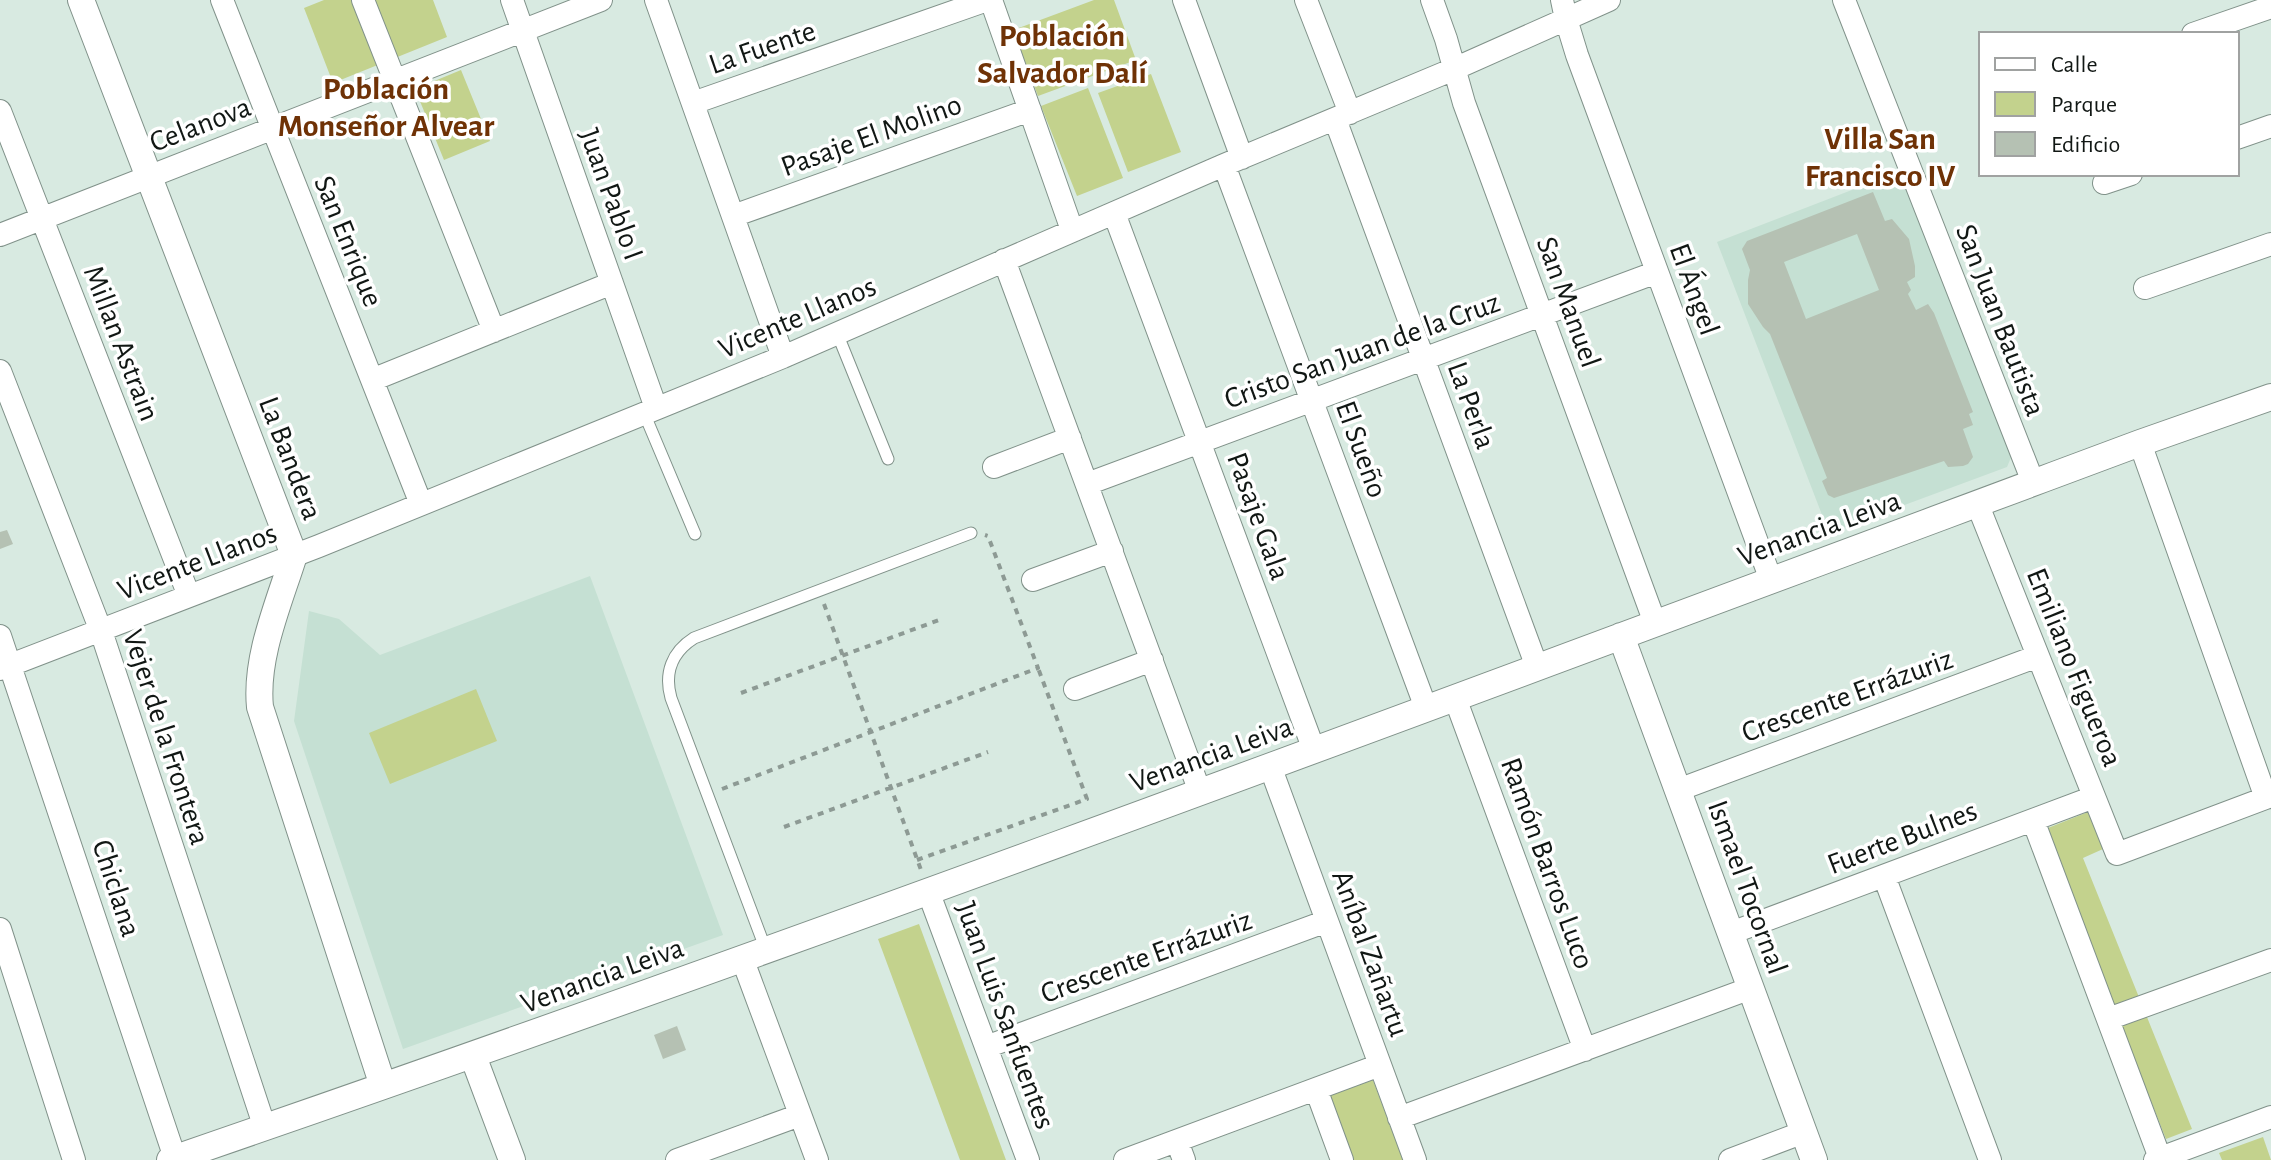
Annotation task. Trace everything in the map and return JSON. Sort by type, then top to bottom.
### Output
[{"type":"street","name":"La Bandera","points":[[81,0],[294,555],[266,649],[258,688],[260,707],[383,1086]]},
{"type":"street","name":"San Enrique","points":[[222,0],[421,504]]},
{"type":"street","points":[[363,0],[494,331]]},
{"type":"street","name":"Juan Pablo I","points":[[512,0],[612,283],[650,411]]},
{"type":"street","name":"Celanova","points":[[0,235],[601,0]]},
{"type":"street","points":[[656,0],[783,357]]},
{"type":"street","points":[[989,0],[1072,230]]},
{"type":"street","name":"La Fuente","points":[[693,103],[989,0]]},
{"type":"street","name":"El Sueño","points":[[1184,0],[1311,400],[1426,708]]},
{"type":"street","name":"La Perla","points":[[1306,0],[1423,359],[1537,667]]},
{"type":"street","name":"San Manuel","points":[[1432,0],[1542,315],[1655,623]]},
{"type":"street","name":"Vicente Llanos","points":[[6,666],[294,555],[783,357],[1072,230],[1454,69],[1564,9],[1609,0]]},
{"type":"street","name":"San Juan Bautista","points":[[1844,0],[2033,482]]},
{"type":"street","points":[[2199,32],[2271,7]]},
{"type":"street","name":"El Ángel","points":[[1564,9],[1577,55],[1771,580]]},
{"type":"street","name":"Pasaje El Molino","points":[[733,216],[1030,110]]},
{"type":"street","name":"Millan Astrain","points":[[0,111],[189,596]]},
{"type":"street","points":[[2239,137],[2271,126]]},
{"type":"street","points":[[2104,183],[2125,176]]},
{"type":"street","name":"Pasaje Gala","points":[[1114,213],[1314,750]]},
{"type":"street","points":[[2145,288],[2271,244]]},
{"type":"street","points":[[1004,260],[1200,792]]},
{"type":"street","name":"Cristo San Juan de la Cruz","points":[[1087,484],[1657,272]]},
{"type":"street","points":[[372,380],[612,283]]},
{"type":"street","name":"Vejer de la Frontera","points":[[0,371],[101,631],[265,1128]]},
{"type":"street","name":"Venancia Leiva","points":[[172,1159],[473,1056],[928,891],[2271,397]]},
{"type":"street","points":[[994,467],[1070,438]]},
{"type":"street","points":[[2140,443],[2268,797]]},
{"type":"street","name":"Emiliano Figueroa","points":[[1977,503],[2117,854],[2268,797]]},
{"type":"street","points":[[1033,580],[1112,551]]},
{"type":"street","name":"Chiclana","points":[[0,636],[6,666],[172,1159]]},
{"type":"street","name":"Ismael Tocornal","points":[[1621,636],[1814,1160]]},
{"type":"street","name":"Crescente Errázuriz","points":[[1678,790],[2038,656]]},
{"type":"street","points":[[1075,689],[1152,660]]},
{"type":"street","name":"Ramón Barros Luco","points":[[1455,698],[1585,1050]]},
{"type":"street","name":"Aníbal Zañartu","points":[[1270,766],[1415,1160]]},
{"type":"street","name":"Fuerte Bulnes","points":[[1731,933],[2094,797]]},
{"type":"street","points":[[2033,820],[2157,1159],[2206,1151],[2271,1117]]},
{"type":"street","points":[[1884,876],[1990,1160]]},
{"type":"street","name":"Juan Luis Sanfuentes","points":[[928,891],[1028,1160]]},
{"type":"street","name":"Crescente Errázuriz","points":[[986,1047],[1327,921]]},
{"type":"street","points":[[0,929],[74,1160]]},
{"type":"street","points":[[754,954],[800,1115],[817,1160]]},
{"type":"street","points":[[2108,1019],[2271,960]]},
{"type":"street","points":[[1399,1118],[1751,988]]},
{"type":"street","points":[[473,1056],[512,1160]]},
{"type":"street","points":[[1125,1160],[1181,1150],[1316,1089],[1380,1065]]},
{"type":"street","points":[[1316,1089],[1342,1160]]},
{"type":"street","points":[[677,1160],[800,1115]]},
{"type":"street","points":[[1730,1160],[1804,1132]]},
{"type":"lane","points":[[837,333],[888,459]]},
{"type":"lane","points":[[650,411],[695,534]]},
{"type":"lane","points":[[754,954],[707,794],[668,688],[674,657],[694,638],[971,533]]},
{"type":"path","points":[[917,860],[1087,799],[988,536],[971,533]]},
{"type":"path","points":[[819,589],[928,891]]},
{"type":"path","points":[[741,693],[939,620]]},
{"type":"path","points":[[707,794],[1038,668]]},
{"type":"path","points":[[784,827],[988,752]]},
{"type":"shaded area","points":[[1901,171],[2012,455],[2007,467],[1829,533],[1717,242]]},
{"type":"shaded area","points":[[590,576],[723,935],[403,1049],[294,721],[309,611],[339,619],[380,655]]},
{"type":"green space","points":[[324,0],[433,0],[447,37],[333,83],[304,8]]},
{"type":"green space","points":[[1094,0],[1114,0],[1136,60],[1038,96],[1013,30]]},
{"type":"green space","points":[[461,70],[490,141],[444,160],[415,89]]},
{"type":"green space","points":[[1151,74],[1181,152],[1128,172],[1098,93]]},
{"type":"green space","points":[[1088,88],[1123,178],[1077,196],[1041,106]]},
{"type":"green space","points":[[476,689],[497,741],[390,784],[369,733]]},
{"type":"green space","points":[[2088,812],[2103,849],[2083,858],[2192,1129],[2166,1139],[2043,830]]},
{"type":"green space","points":[[919,924],[1006,1160],[960,1160],[878,939]]},
{"type":"green space","points":[[1373,1080],[1403,1160],[1350,1160],[1326,1097]]},
{"type":"green space","points":[[2263,1137],[2271,1160],[2222,1160],[2219,1153]]},
{"type":"building","points":[[1873,192],[1885,221],[1892,219],[1909,239],[1915,277],[1907,282],[1911,290],[1908,294],[1916,310],[1928,304],[1934,313],[1973,412],[1969,414],[1973,425],[1963,429],[1973,457],[1968,464],[1948,467],[1944,461],[1834,498],[1828,495],[1822,481],[1827,478],[1770,334],[1748,304],[1750,270],[1742,249],[1747,241]],"holes":[[[1857,234],[1879,290],[1806,319],[1784,262]]]},
{"type":"building","points":[[7,530],[13,544],[0,549],[0,532]]},
{"type":"building","points":[[677,1026],[686,1050],[663,1059],[654,1035]]},
{"type":"district","name":"Población Salvador Dalí","points":[[1062,54]]},
{"type":"district","name":"Población Monseñor Alvear","points":[[386,106]]},
{"type":"district","name":"Villa San Francisco IV","points":[[1880,156]]}]
